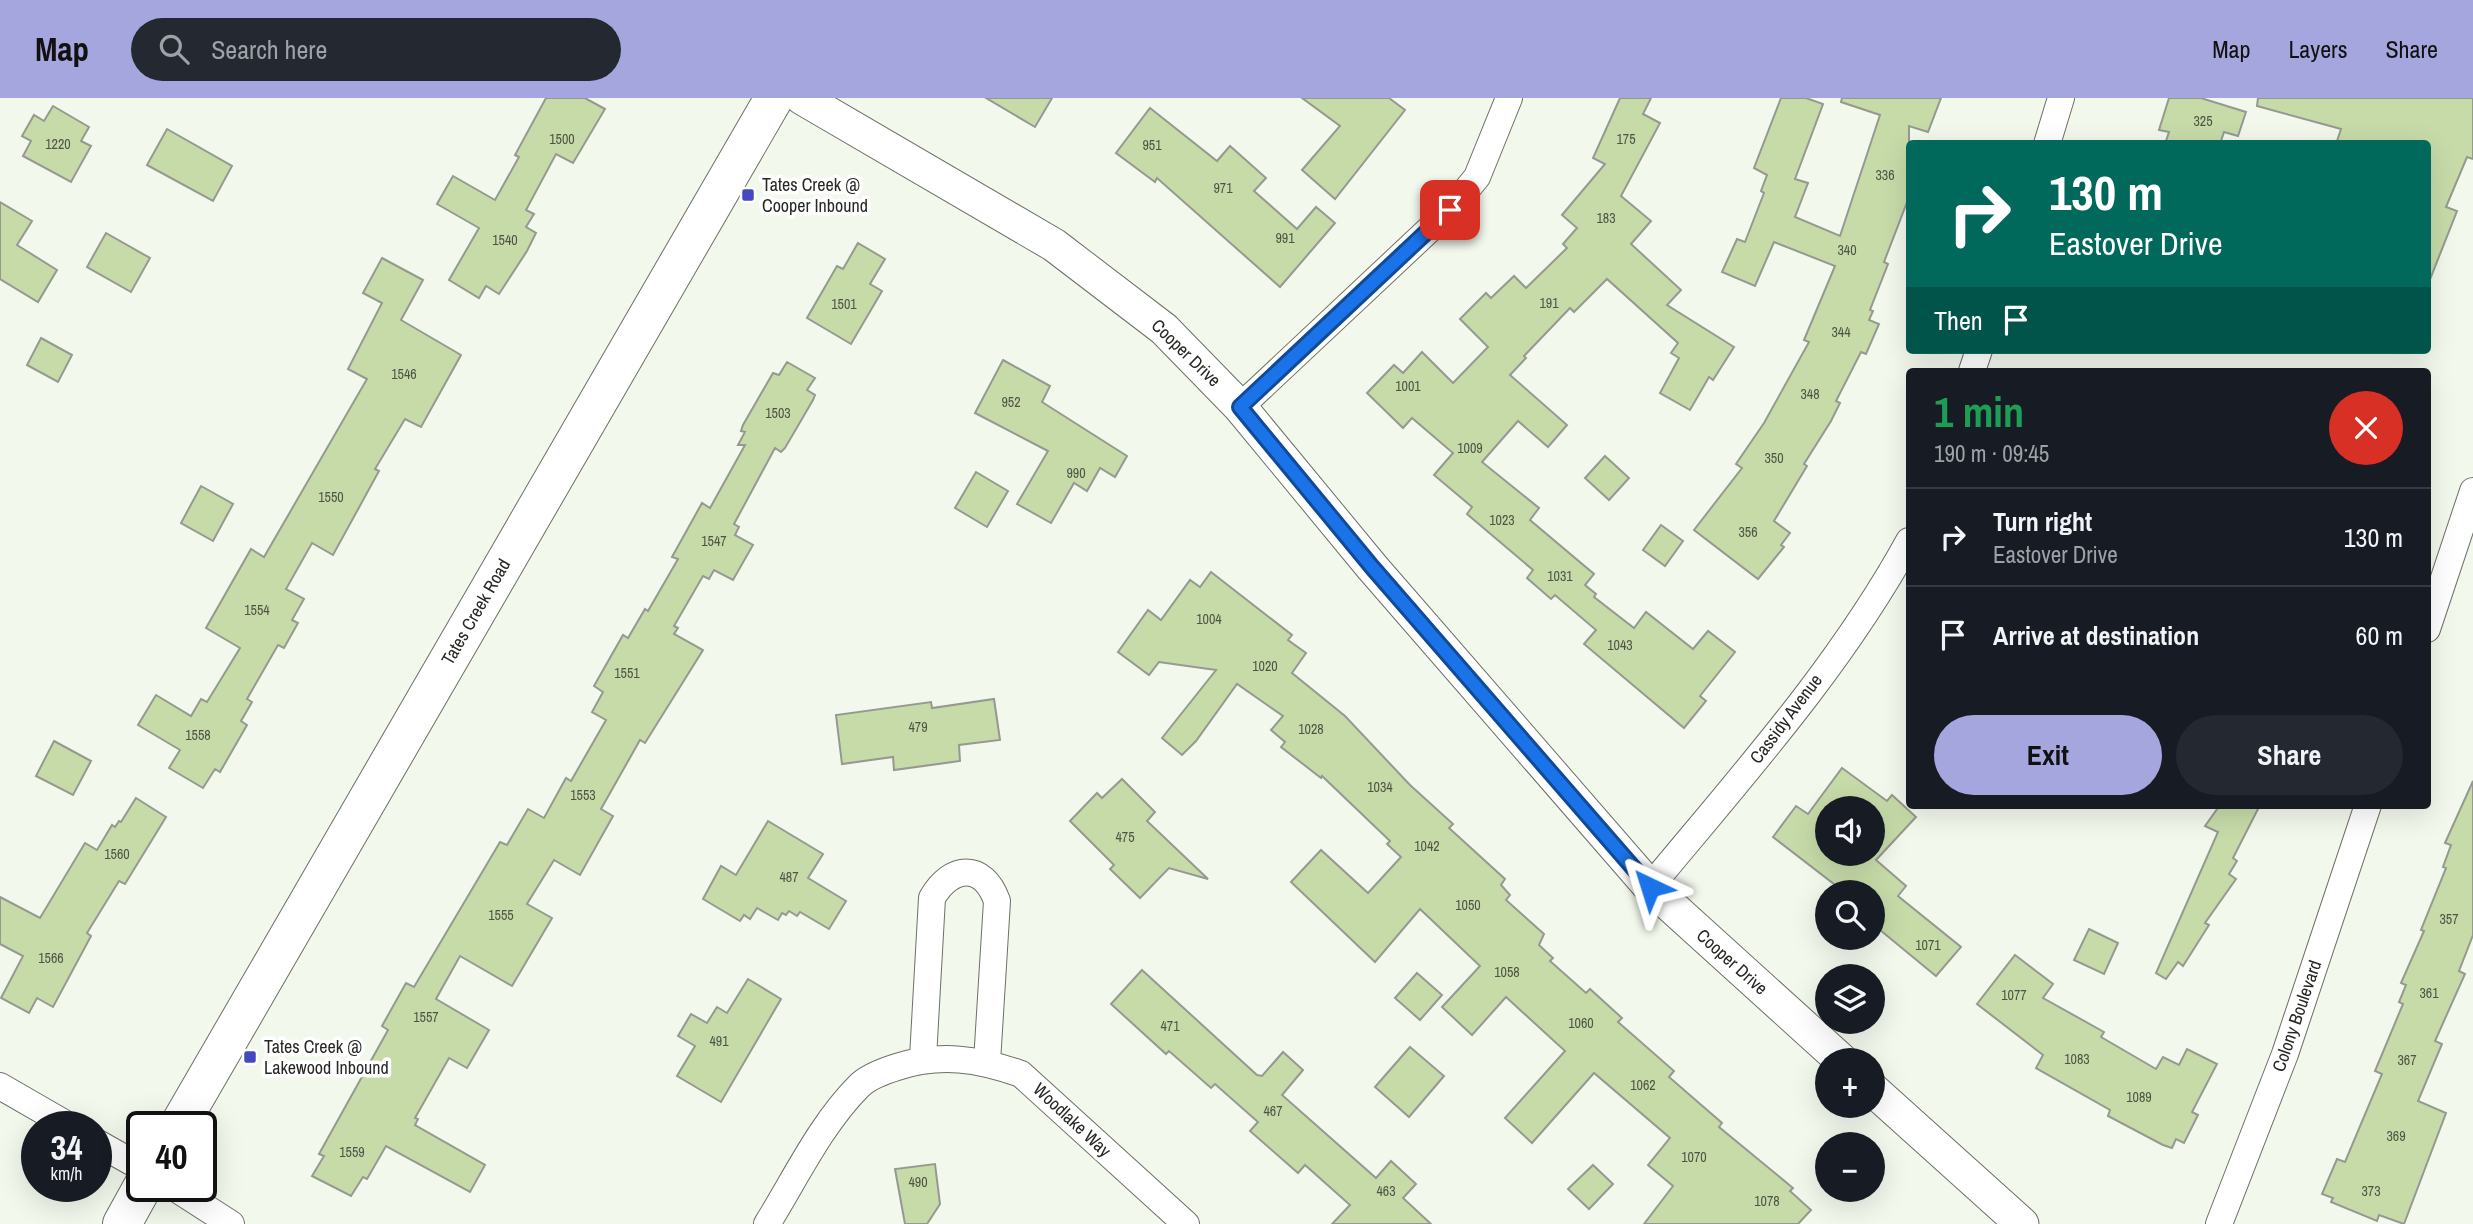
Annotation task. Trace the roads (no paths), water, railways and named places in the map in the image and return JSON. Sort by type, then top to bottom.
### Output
[{"type":"main road","name":"Tates Creek Road","points":[[187,1111],[774,98]]},
{"type":"main road","points":[[122,1224],[134,1202]]},
{"type":"street","name":"Cooper Drive","points":[[803,98],[1054,246],[1164,328],[1240,407],[1372,567],[1650,887],[1828,1048]]},
{"type":"street","points":[[1240,407],[1450,210],[1477,177],[1509,98]]},
{"type":"street","points":[[2048,140],[2061,98]]},
{"type":"street","points":[[2431,617],[2473,491]]},
{"type":"street","name":"Cassidy Avenue","points":[[1650,887],[1768,744],[1882,590],[1906,546]]},
{"type":"street","name":"Colony Boulevard","points":[[2219,1224],[2286,1054],[2367,809]]},
{"type":"street","points":[[923,1058],[932,898],[940,884],[955,873],[977,873],[991,885],[997,901],[987,1062]]},
{"type":"street","name":"Woodlake Way","points":[[767,1224],[832,1119],[860,1085],[886,1070],[923,1058],[959,1058],[987,1062],[1021,1074],[1186,1224]]},
{"type":"street","points":[[0,1086],[43,1111]]},
{"type":"street","points":[[1885,1101],[2022,1224]]},
{"type":"street","points":[[197,1202],[231,1224]]},
{"type":"place","name":"Tates Creek @ Cooper Inbound","points":[[748,195]]},
{"type":"place","name":"Tates Creek @ Lakewood Inbound","points":[[250,1057]]}]
